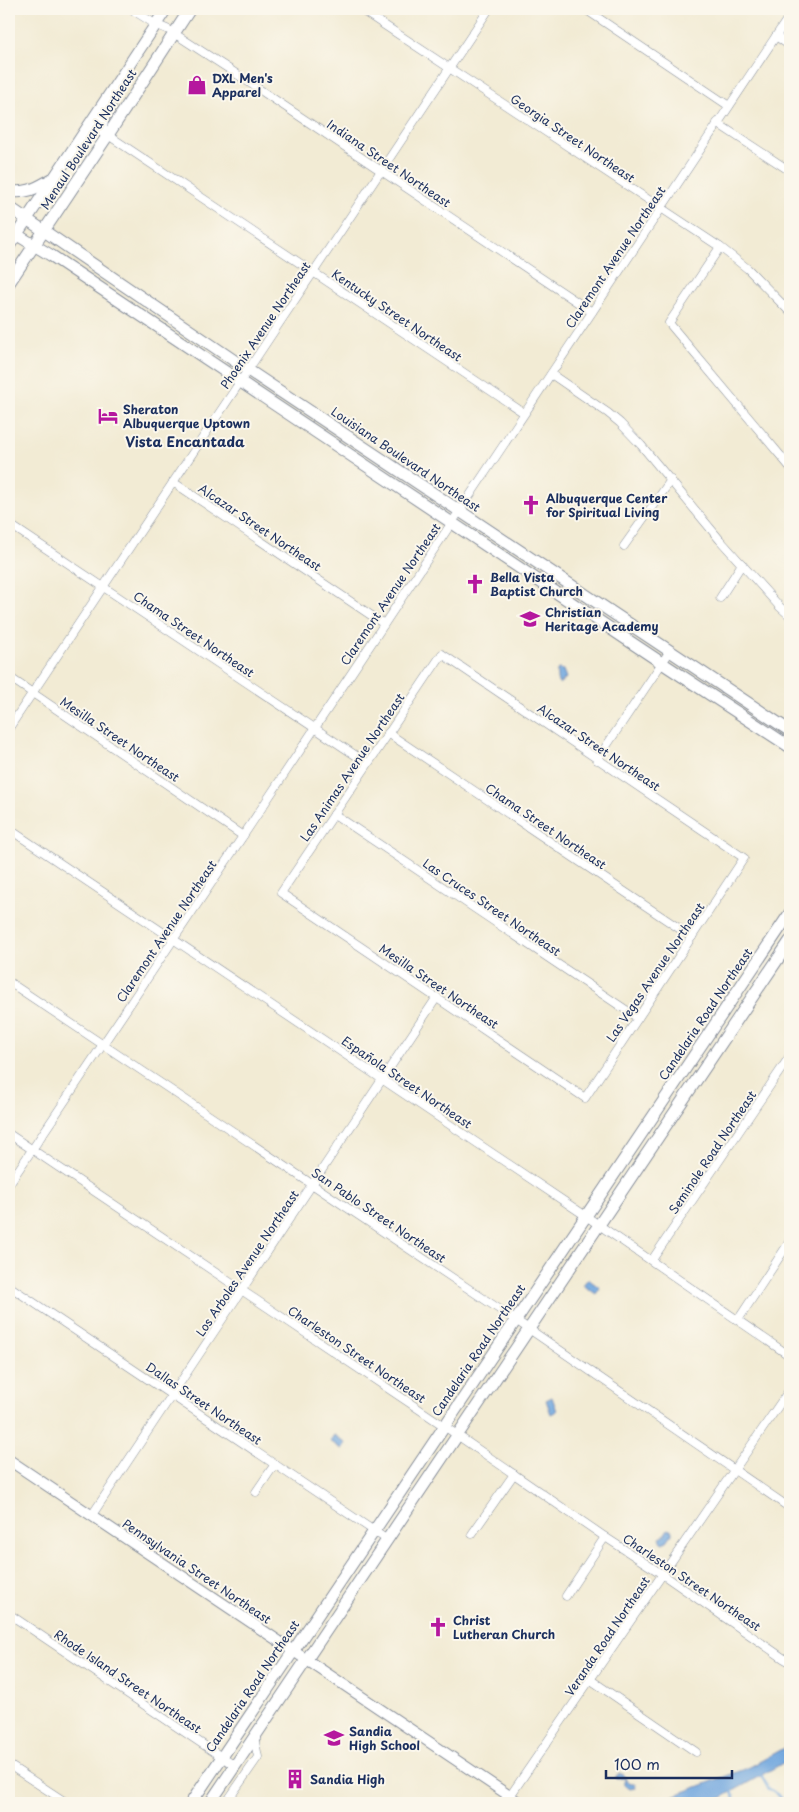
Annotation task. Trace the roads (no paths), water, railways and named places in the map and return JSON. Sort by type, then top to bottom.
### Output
[{"type":"main road","name":"Menaul Boulevard Northeast","points":[[9,246],[12,232],[27,220],[166,9]]},
{"type":"main road","name":"Menaul Boulevard Northeast","points":[[9,283],[190,9]]},
{"type":"main road","points":[[108,135],[102,130],[102,120],[116,100],[118,82]]},
{"type":"main road","points":[[9,190],[25,192],[33,190],[54,178]]},
{"type":"main road","name":"Louisiana Boulevard Northeast","points":[[9,207],[248,370],[790,731]]},
{"type":"main road","points":[[12,232],[240,381],[662,664],[790,747]]},
{"type":"main road","name":"Candelaria Road Northeast","points":[[191,1803],[790,913]]},
{"type":"main road","points":[[210,1803],[790,941]]},
{"type":"street","name":"Indiana Street Northeast","points":[[131,9],[174,33],[592,312]]},
{"type":"street","name":"Georgia Street Northeast","points":[[360,9],[720,247],[748,269],[790,312]]},
{"type":"street","name":"Phoenix Avenue Northeast","points":[[9,728],[489,9]]},
{"type":"street","points":[[585,9],[729,106]]},
{"type":"street","name":"Claremont Avenue Northeast","points":[[9,1184],[790,15]]},
{"type":"street","points":[[776,36],[790,46]]},
{"type":"street","points":[[717,123],[790,171]]},
{"type":"street","name":"Kentucky Street Northeast","points":[[108,135],[524,413]]},
{"type":"street","points":[[720,247],[669,323],[790,467]]},
{"type":"street","points":[[551,374],[608,412],[620,424],[671,480],[780,607],[790,616]]},
{"type":"street","points":[[624,546],[671,480]]},
{"type":"street","name":"Alcazar Street Northeast","points":[[173,482],[384,624]]},
{"type":"street","name":"Chama Street Northeast","points":[[9,524],[367,763]]},
{"type":"street","points":[[720,598],[742,564]]},
{"type":"street","points":[[597,760],[670,651]]},
{"type":"street","name":"Alcazar Street Northeast","points":[[442,654],[744,858]]},
{"type":"street","name":"Las Animas Avenue Northeast","points":[[281,893],[442,654]]},
{"type":"street","name":"Mesilla Street Northeast","points":[[9,677],[243,836]]},
{"type":"street","name":"Chama Street Northeast","points":[[388,733],[692,937]]},
{"type":"street","name":"Las Cruces Street Northeast","points":[[334,814],[638,1018]]},
{"type":"street","name":"Española Street Northeast","points":[[9,829],[599,1224],[790,1356]]},
{"type":"street","name":"Las Vegas Avenue Northeast","points":[[585,1098],[744,858]]},
{"type":"street","name":"Mesilla Street Northeast","points":[[281,893],[585,1098]]},
{"type":"street","name":"San Pablo Street Northeast","points":[[9,982],[529,1329],[790,1508]]},
{"type":"street","name":"Los Arboles Avenue Northeast","points":[[92,1515],[437,997]]},
{"type":"street","name":"Seminole Road Northeast","points":[[652,1260],[790,1056]]},
{"type":"street","name":"Charleston Street Northeast","points":[[9,1134],[444,1426],[790,1662]]},
{"type":"street","points":[[738,1320],[790,1241]]},
{"type":"street","name":"Dallas Street Northeast","points":[[9,1286],[386,1539]]},
{"type":"street","name":"Veranda Road Northeast","points":[[510,1796],[790,1389]]},
{"type":"street","name":"Pennsylvania Street Northeast","points":[[9,1460],[520,1803]]},
{"type":"street","points":[[256,1492],[275,1464]]},
{"type":"street","points":[[472,1534],[514,1474]]},
{"type":"street","points":[[566,1596],[605,1537]]},
{"type":"street","name":"Rhode Island Street Northeast","points":[[9,1614],[235,1766]]},
{"type":"street","points":[[591,1680],[696,1752]]},
{"type":"street","points":[[226,1803],[258,1757],[254,1738]]},
{"type":"street","points":[[9,1765],[67,1803]]},
{"type":"water","points":[[558,669],[563,670],[566,678],[561,683],[558,683]]},
{"type":"water","points":[[588,1279],[600,1288],[596,1294],[583,1285]]},
{"type":"water","points":[[552,1397],[557,1411],[551,1414],[546,1400]]},
{"type":"water","points":[[334,1435],[346,1443],[342,1449],[330,1441]]},
{"type":"water","points":[[668,1529],[672,1531],[672,1534],[667,1541],[662,1543],[660,1537]]},
{"type":"water","points":[[790,1745],[790,1759],[712,1803],[654,1803],[748,1768]]},
{"type":"water","points":[[622,1774],[629,1782],[635,1784],[635,1788],[630,1789],[625,1785],[625,1778],[616,1779],[615,1777]]},
{"type":"waterway","points":[[760,1773],[768,1788],[787,1802]]},
{"type":"waterway","points":[[732,1790],[735,1803]]},
{"type":"place","name":"DXL Men's Apparel","points":[[197,85]]},
{"type":"place","name":"Sheraton Albuquerque Uptown","points":[[108,416]]},
{"type":"place","name":"Albuquerque Center for Spiritual Living","points":[[531,505]]},
{"type":"place","name":"Bella Vista Baptist Church","points":[[475,584]]},
{"type":"place","name":"Christian Heritage Academy","points":[[530,619]]},
{"type":"place","name":"Christ Lutheran Church","points":[[438,1627]]},
{"type":"place","name":"Sandia High School","points":[[334,1738]]},
{"type":"place","name":"Sandia High","points":[[295,1779]]},
{"type":"district","name":"Vista Encantada","points":[[185,441]]}]
